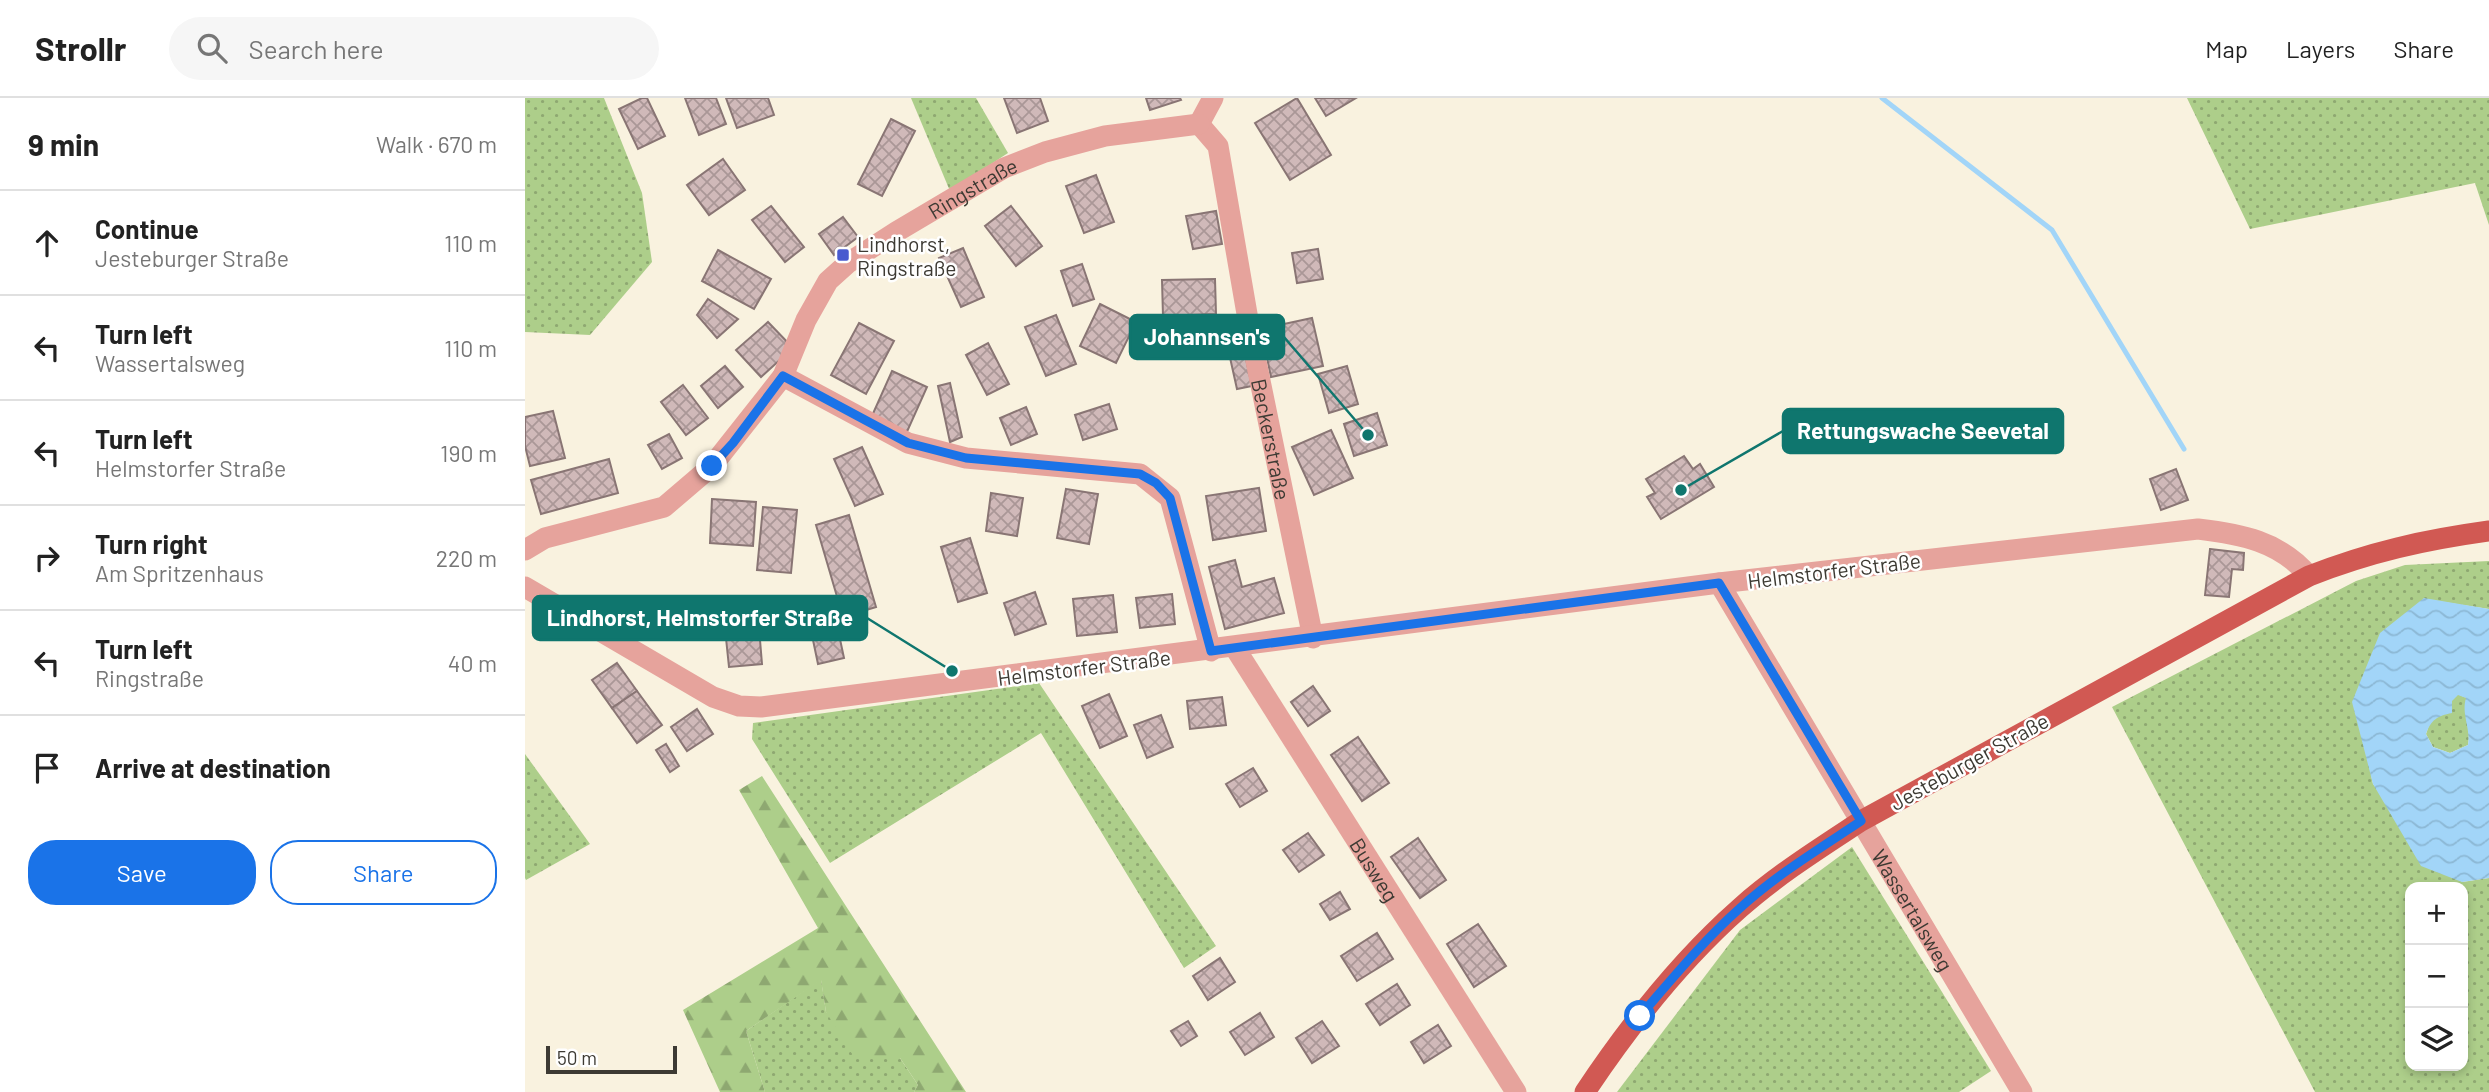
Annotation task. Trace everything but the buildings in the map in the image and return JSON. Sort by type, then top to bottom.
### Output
[{"type":"main road","points":[[2309,576],[2361,556],[2416,541],[2489,531]]},
{"type":"main road","name":"Jesteburger Straße","points":[[1585,1092],[1671,980],[1739,908],[1798,862],[1861,821],[2309,576]]},
{"type":"street","points":[[1199,124],[1213,98]]},
{"type":"street","name":"Ringstraße","points":[[525,550],[545,538],[664,507],[712,466],[733,443],[783,376],[806,320],[828,281],[848,263],[896,232],[1004,168],[1045,152],[1105,136],[1199,124]]},
{"type":"street","name":"Beckerstraße","points":[[1199,124],[1218,146],[1251,337],[1313,638]]},
{"type":"street","points":[[783,376],[908,443],[966,458],[1140,474],[1156,483],[1170,498],[1211,651]]},
{"type":"street","name":"Helmstorfer Straße","points":[[525,587],[713,697],[739,706],[761,708],[1719,583],[2198,528],[2244,534],[2276,549],[2298,564],[2309,576]]},
{"type":"street","name":"Wassertalsweg","points":[[1719,583],[2022,1092]]},
{"type":"street","name":"Busweg","points":[[1235,648],[1516,1092]]},
{"type":"green space","points":[[525,98],[604,98],[642,193],[652,262],[590,335],[525,332]]},
{"type":"green space","points":[[911,98],[976,98],[1008,153],[950,191]]},
{"type":"green space","points":[[2187,98],[2489,98],[2489,225],[2475,183],[2250,229]]},
{"type":"green space","points":[[2489,561],[2489,609],[2424,599],[2365,747],[2373,784],[2462,882],[2489,878],[2489,1092],[2315,1092],[2112,707],[2356,581],[2405,565]]},
{"type":"green space","points":[[1039,683],[1216,946],[1184,968],[1041,733],[830,863],[752,739],[753,723]]},
{"type":"green space","points":[[2458,694],[2466,698],[2468,745],[2450,753],[2433,747],[2426,734],[2430,722]]},
{"type":"green space","points":[[525,754],[590,844],[526,880],[525,878]]},
{"type":"green space","points":[[762,776],[966,1092],[914,1092],[918,1085],[900,1058],[854,1057],[826,1012],[821,980],[746,1031],[765,1092],[720,1092],[683,1010],[818,928],[739,790]]},
{"type":"green space","points":[[1852,847],[1991,1071],[1959,1092],[1617,1092],[1740,930]]},
{"type":"green space","points":[[821,979],[826,1012],[900,1058],[918,1085],[914,1092],[765,1092],[746,1031]]},
{"type":"water","points":[[2424,598],[2489,609],[2489,878],[2462,882],[2421,866],[2373,784],[2352,702],[2380,633]],"holes":[[[2458,695],[2466,698],[2468,745],[2450,753],[2433,747],[2426,734],[2432,722],[2452,713],[2452,701]]]},
{"type":"waterway","points":[[1882,98],[2052,230],[2184,449]]},
{"type":"place","name":"Lindhorst, Ringstraße","points":[[843,255]]},
{"type":"place","name":"Johannsen's","points":[[1368,435]]},
{"type":"place","name":"Rettungswache Seevetal","points":[[1681,490]]},
{"type":"place","name":"Lindhorst, Helmstorfer Straße","points":[[952,671]]},
{"type":"route","points":[[712,466],[733,443],[783,376],[908,443],[966,458],[1140,474],[1156,483],[1170,498],[1211,651],[1719,583],[1861,821],[1798,862],[1739,908],[1686,962],[1640,1016]]}]
